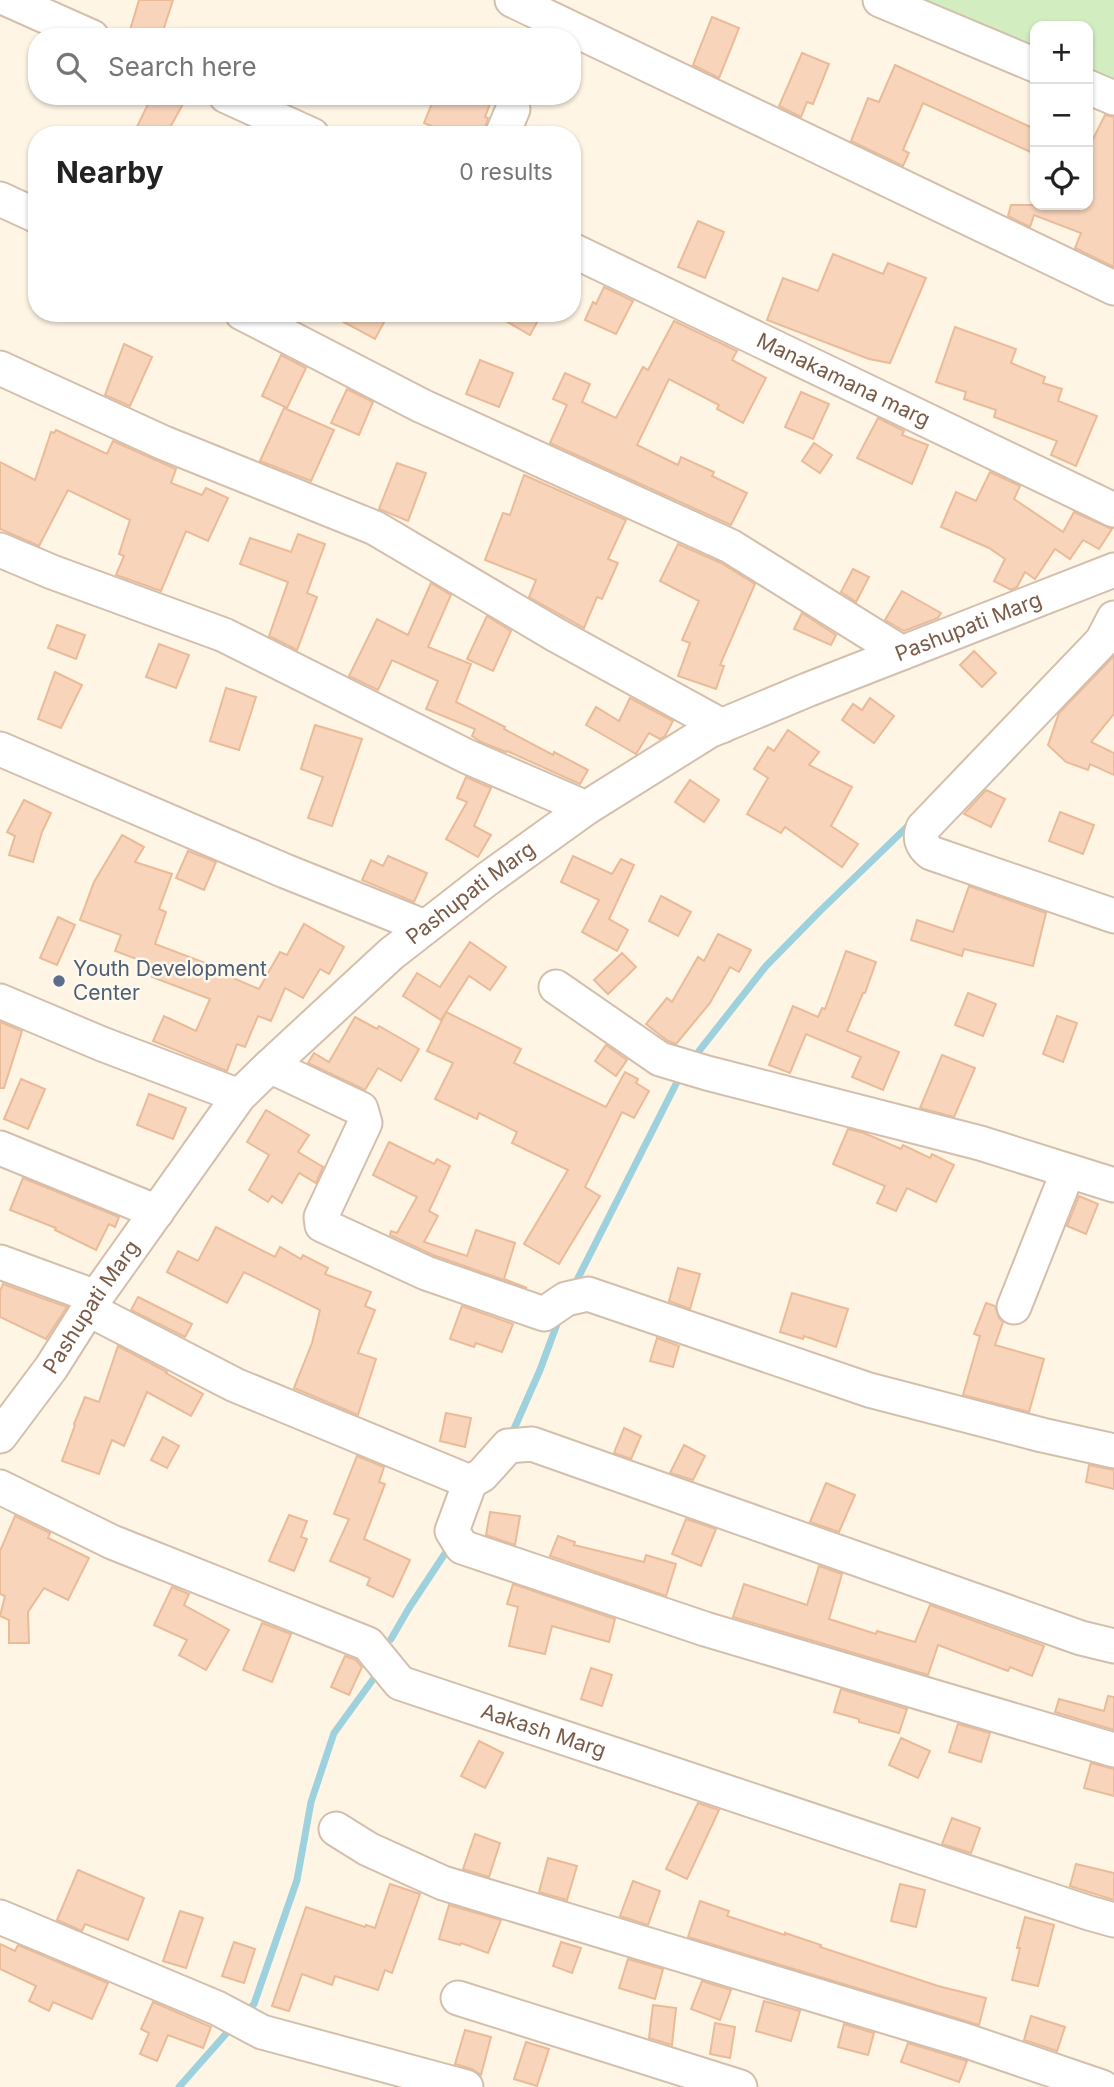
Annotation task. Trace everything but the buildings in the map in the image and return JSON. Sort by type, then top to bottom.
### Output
[{"type":"street","points":[[9,0],[72,28]]},
{"type":"street","points":[[512,0],[571,28]]},
{"type":"street","points":[[880,0],[1030,63]]},
{"type":"street","points":[[581,33],[1114,288]]},
{"type":"street","points":[[1093,89],[1114,98]]},
{"type":"street","points":[[246,105],[292,126]]},
{"type":"street","points":[[0,199],[28,212]]},
{"type":"street","name":"Manakamana marg","points":[[581,254],[1114,510]]},
{"type":"street","points":[[259,322],[422,406],[730,546],[902,653]]},
{"type":"street","points":[[0,368],[164,443],[375,528],[556,635],[722,726]]},
{"type":"street","points":[[0,550],[52,572],[224,635],[466,756],[586,808]]},
{"type":"street","name":"Pashupati Marg","points":[[0,1436],[51,1368],[92,1303],[240,1096],[391,954],[425,927],[586,808],[709,731],[1114,570]]},
{"type":"street","points":[[1110,635],[920,834],[925,848],[931,853],[1114,916]]},
{"type":"street","points":[[0,749],[285,871],[425,927]]},
{"type":"street","points":[[556,987],[660,1059],[980,1143],[1114,1185]]},
{"type":"street","points":[[0,1001],[102,1044],[240,1096]]},
{"type":"street","points":[[270,1066],[361,1109],[365,1123],[321,1217],[322,1225],[415,1268],[544,1314],[566,1299],[588,1294],[869,1390],[1114,1451]]},
{"type":"street","points":[[0,1148],[157,1212]]},
{"type":"street","points":[[1014,1307],[1068,1171]]},
{"type":"street","points":[[0,1262],[92,1303],[235,1385],[470,1482]]},
{"type":"street","points":[[1114,1646],[1080,1638],[532,1444],[504,1450],[482,1475],[470,1482],[457,1539],[705,1629],[1114,1750]]},
{"type":"street","name":"Aakash Marg","points":[[0,1487],[112,1542],[368,1644],[400,1683],[1114,1920]]},
{"type":"street","points":[[336,1829],[368,1849],[443,1883],[964,2040],[1102,2087]]},
{"type":"street","points":[[0,1917],[239,2019],[262,2032],[466,2087]]},
{"type":"street","points":[[458,1998],[740,2087]]},
{"type":"green space","points":[[896,0],[1114,0],[1114,97],[1093,87],[1093,21],[1030,21],[1030,60]]},
{"type":"waterway","points":[[699,1051],[766,966],[911,823]]},
{"type":"waterway","points":[[576,1282],[677,1082]]},
{"type":"waterway","points":[[510,1438],[560,1316]]},
{"type":"waterway","points":[[391,1639],[450,1546]]},
{"type":"waterway","points":[[245,2013],[254,2004],[297,1880],[311,1802],[334,1733],[374,1678]]},
{"type":"waterway","points":[[179,2087],[232,2027]]},
{"type":"place","name":"Youth Development Center","points":[[59,981]]}]
